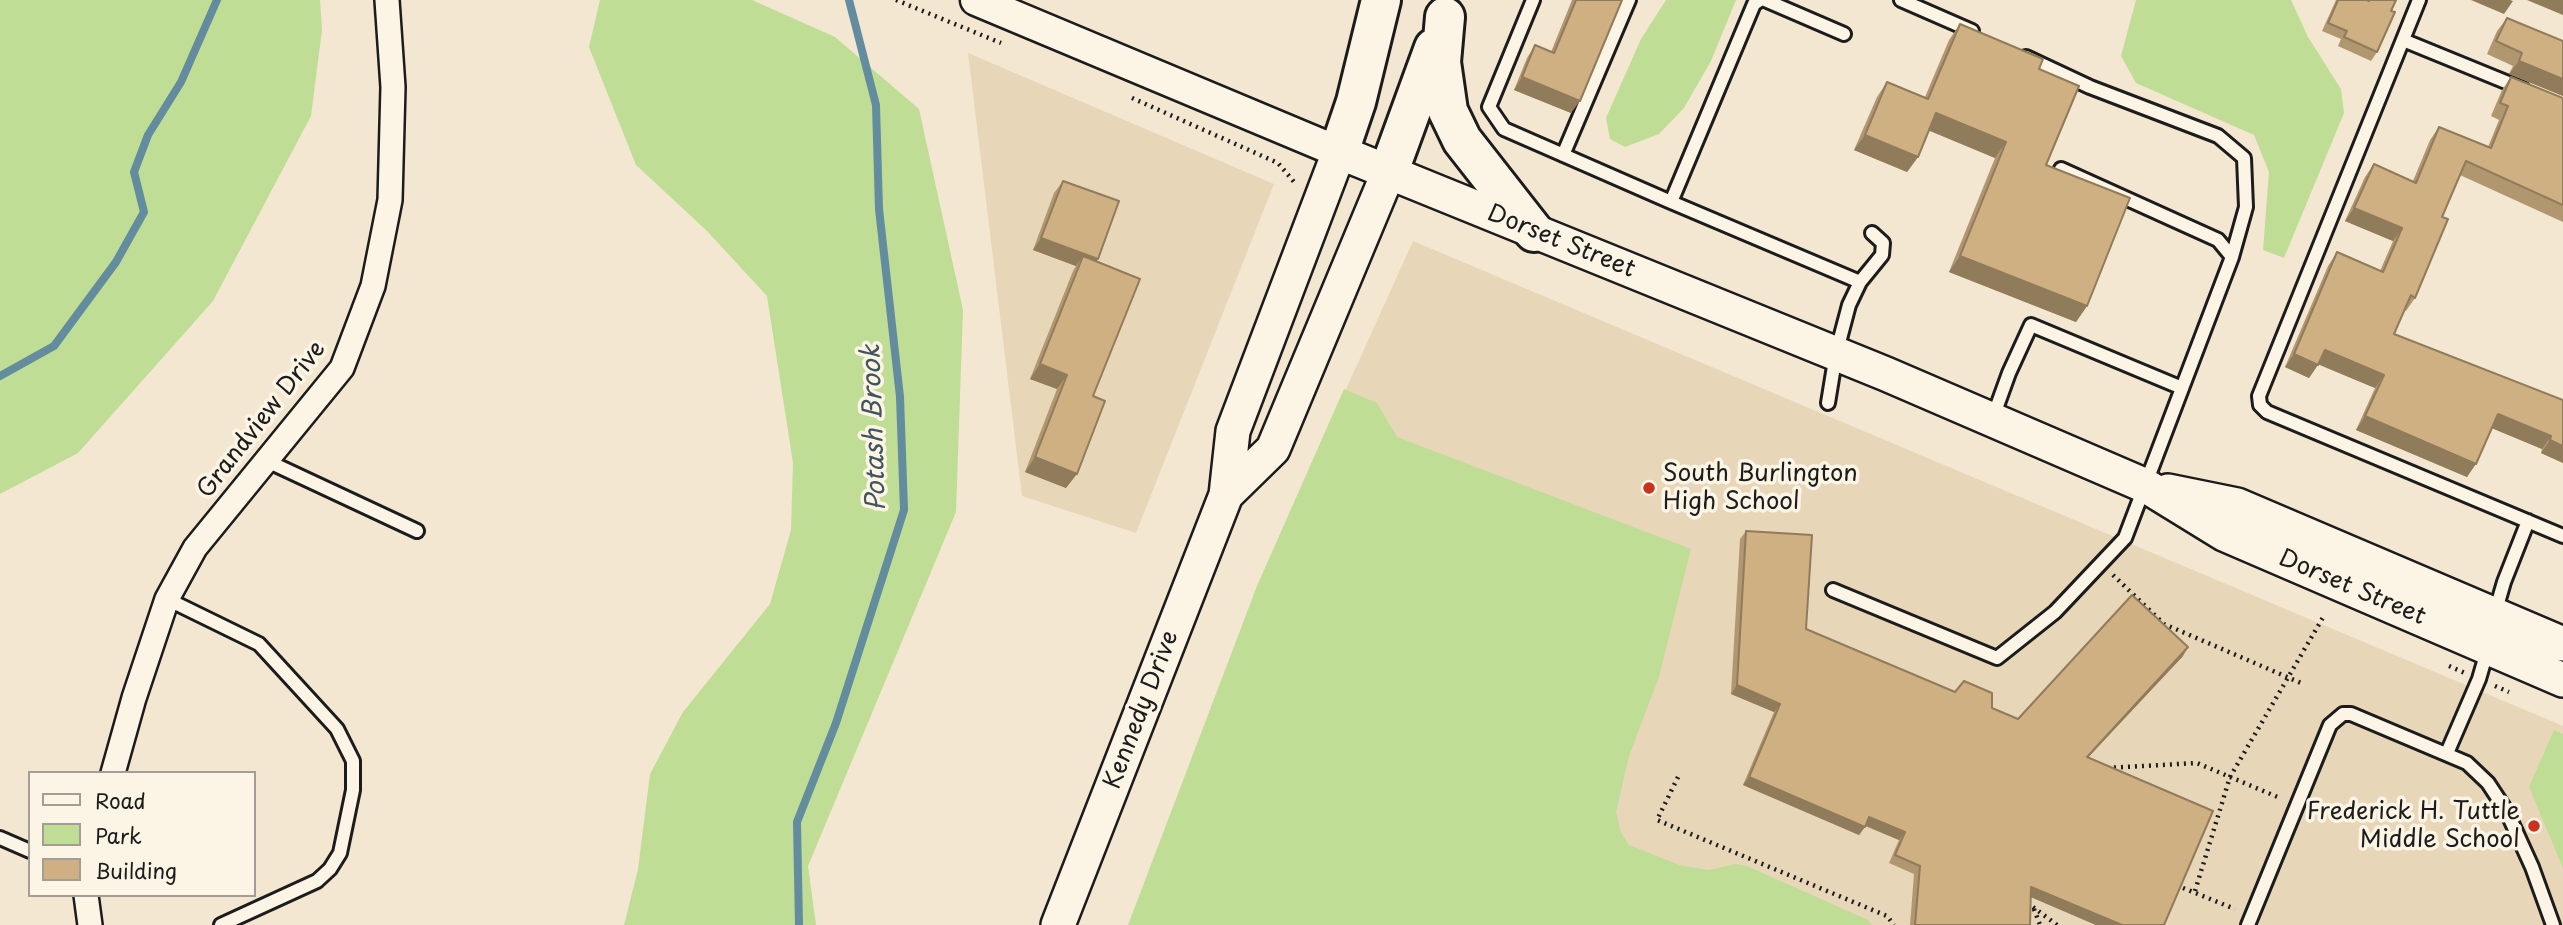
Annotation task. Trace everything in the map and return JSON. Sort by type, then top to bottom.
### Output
[{"type":"highway","points":[[1339,152],[1356,102],[1381,0]]},
{"type":"highway","points":[[1389,172],[1448,8]]},
{"type":"highway","points":[[1448,8],[1441,62],[1448,111],[1462,140],[1534,232]]},
{"type":"main road","name":"Dorset Street","points":[[1339,152],[1836,354],[2146,486],[2224,534],[2491,631],[2563,644]]},
{"type":"main road","name":"Kennedy Drive","points":[[1058,925],[1226,495],[1233,432],[1339,152]]},
{"type":"main road","name":"Kennedy Drive","points":[[1226,495],[1273,449],[1389,172]]},
{"type":"main road","name":"Dorset Street","points":[[2491,631],[2563,680]]},
{"type":"street","name":"Grandview Drive","points":[[114,771],[134,698],[167,599],[195,548],[342,368],[373,286],[390,200],[393,87],[387,0]]},
{"type":"street","name":"Dorset Street","points":[[990,3],[1339,152]]},
{"type":"street","points":[[86,897],[90,925]]},
{"type":"lane","points":[[1533,0],[1489,107],[1504,129],[1860,282]]},
{"type":"lane","points":[[1563,155],[1629,0]]},
{"type":"lane","points":[[1671,202],[1754,5],[1759,0]]},
{"type":"lane","points":[[1765,0],[1844,34]]},
{"type":"lane","points":[[1901,0],[1982,36]]},
{"type":"lane","points":[[2419,0],[2259,396],[2260,405],[2267,412],[2563,536]]},
{"type":"lane","points":[[2403,40],[2539,95]]},
{"type":"lane","points":[[1833,590],[1997,658],[2055,612],[2125,538],[2232,257],[2246,207],[2244,158],[2218,136],[2090,87],[2018,53]]},
{"type":"lane","points":[[2061,169],[2218,240],[2232,257]]},
{"type":"lane","points":[[1828,403],[1836,354],[1849,306],[1860,282],[1882,255],[1883,243],[1872,233]]},
{"type":"lane","points":[[1992,420],[2009,373],[2031,325],[2182,388]]},
{"type":"lane","points":[[265,460],[417,531]]},
{"type":"lane","points":[[2447,752],[2479,679],[2504,582],[2528,521]]},
{"type":"lane","points":[[167,599],[259,644],[337,729],[353,761],[353,790],[340,853],[330,869],[317,881],[221,925]]},
{"type":"lane","points":[[2250,920],[2330,725],[2343,714],[2351,714],[2447,752],[2467,763],[2481,776],[2507,812],[2532,867],[2553,925]]},
{"type":"lane","points":[[0,838],[28,850]]},
{"type":"path","points":[[896,0],[1013,47]]},
{"type":"path","points":[[1119,92],[1278,163],[1294,179],[1297,187]]},
{"type":"path","points":[[2109,571],[2164,624],[2301,683]]},
{"type":"path","points":[[2195,891],[2230,777],[2325,614]]},
{"type":"path","points":[[2099,768],[2197,763],[2297,805]]},
{"type":"path","points":[[1678,777],[1657,820],[1887,915],[1894,925]]},
{"type":"path","points":[[2183,888],[2195,891],[2250,920]]},
{"type":"path","points":[[2040,925],[2033,907],[2057,925]]},
{"type":"shaded area","points":[[968,53],[1274,184],[1136,533],[1022,496]]},
{"type":"shaded area","name":"South Burlington High School","points":[[1413,241],[2563,726],[2563,925],[1330,925],[1257,586]]},
{"type":"green space","points":[[0,0],[320,0],[322,30],[311,116],[213,301],[78,453],[0,494]]},
{"type":"green space","points":[[600,0],[752,0],[835,37],[919,109],[963,310],[956,512],[808,866],[816,925],[624,925],[638,869],[650,774],[683,712],[770,604],[791,530],[793,463],[767,296],[707,231],[636,165],[589,47]]},
{"type":"green space","points":[[1666,0],[1736,0],[1711,61],[1684,108],[1659,134],[1625,147],[1610,139],[1606,118],[1641,39]]},
{"type":"green space","points":[[2136,0],[2291,0],[2308,37],[2341,89],[2344,113],[2284,258],[2263,250],[2269,172],[2254,135],[2136,83],[2121,56]]},
{"type":"green space","points":[[1344,389],[1377,403],[1397,437],[1691,549],[1659,677],[1629,756],[1616,812],[1621,833],[1629,845],[1679,865],[1709,870],[1735,864],[1747,866],[1868,920],[1872,925],[1128,925],[1257,586]]},
{"type":"green space","points":[[2554,730],[2563,734],[2563,868],[2529,787]]},
{"type":"building","points":[[1576,0],[1622,0],[1580,101],[1522,77],[1535,45],[1554,53]]},
{"type":"building","points":[[2338,0],[2396,0],[2391,11],[2395,12],[2377,52],[2344,37],[2347,31],[2328,23]]},
{"type":"building","points":[[2507,18],[2563,41],[2563,79],[2519,61],[2522,53],[2496,41]]},
{"type":"building","points":[[1960,24],[2043,59],[2039,69],[2079,86],[2046,165],[2130,198],[2087,306],[1960,256],[2006,142],[1936,113],[1918,157],[1865,135],[1887,82],[1928,99]]},
{"type":"building","points":[[2511,77],[2563,98],[2563,205],[2466,161],[2442,217],[2448,219],[2415,298],[2411,295],[2394,334],[2563,400],[2563,446],[2550,440],[2551,436],[2498,414],[2476,464],[2365,416],[2384,375],[2325,350],[2318,365],[2294,354],[2337,252],[2383,272],[2402,228],[2354,208],[2374,164],[2416,183],[2439,127],[2491,148],[2508,106],[2500,103]]},
{"type":"building","points":[[1063,181],[1119,201],[1098,259],[1041,238]]},
{"type":"building","points":[[1083,256],[1140,279],[1093,396],[1105,401],[1077,474],[1035,457],[1067,375],[1040,364]]},
{"type":"building","points":[[1746,531],[1812,535],[1806,629],[1955,692],[1964,681],[1992,693],[1992,708],[2018,719],[2132,595],[2188,647],[2087,757],[2213,811],[2164,925],[2122,925],[2031,887],[2030,925],[1915,925],[1920,866],[1895,855],[1905,832],[1869,817],[1865,827],[1749,777],[1780,704],[1737,685]]},
{"type":"waterway","points":[[0,376],[54,346],[116,262],[144,212],[134,172],[148,135],[181,82],[217,0]]},
{"type":"waterway","name":"Potash Brook","points":[[799,925],[797,822],[836,723],[904,510],[900,397],[879,209],[876,105],[849,0]]},
{"type":"place","name":"South Burlington High School","points":[[1649,488]]},
{"type":"place","name":"Frederick H. Tuttle Middle School","points":[[2534,826]]}]
